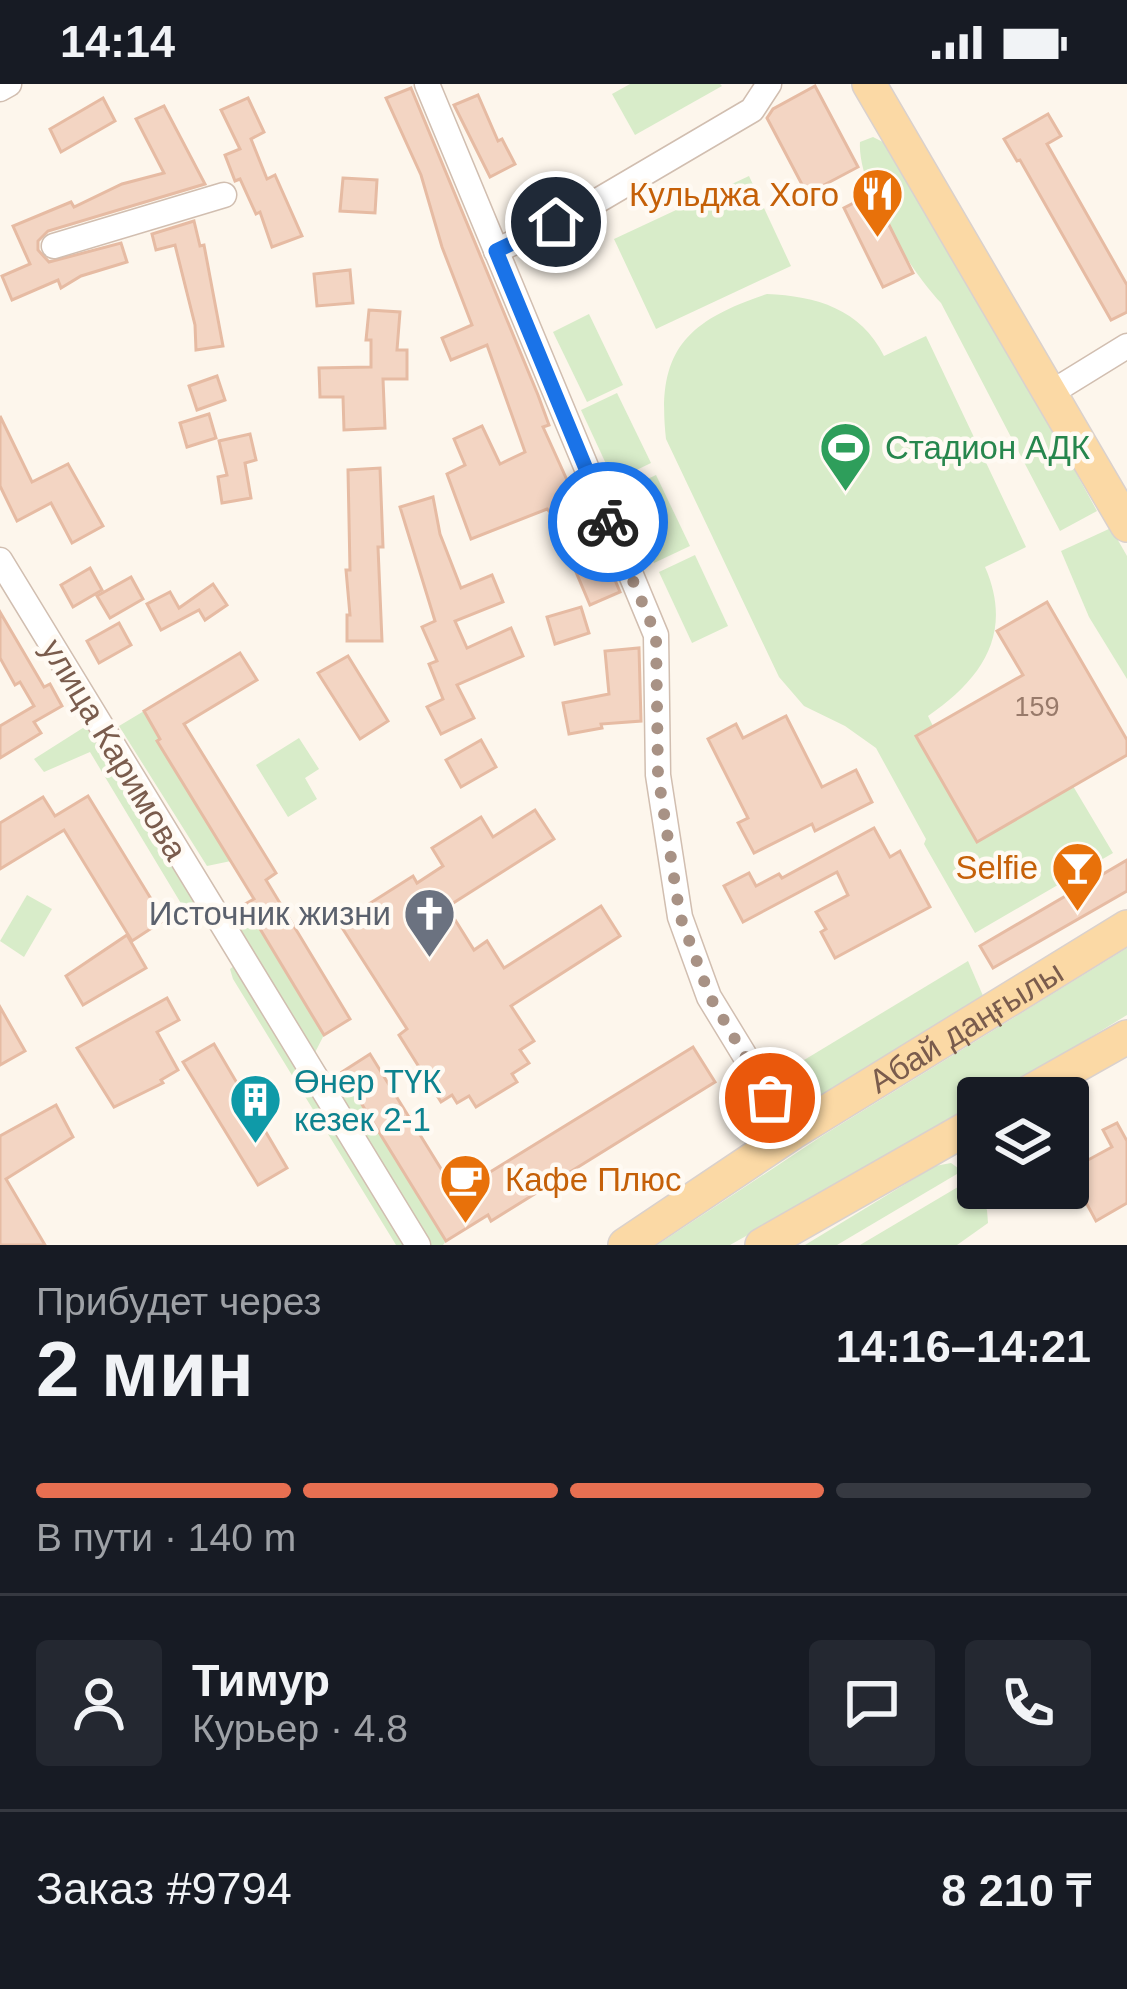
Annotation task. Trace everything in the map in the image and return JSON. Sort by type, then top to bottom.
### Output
[{"type":"main road","points":[[869,84],[1127,526]]},
{"type":"main road","name":"Абай даңғылы","points":[[625,1245],[791,1133],[1127,927]]},
{"type":"main road","points":[[1056,1077],[1127,1037]]},
{"type":"main road","points":[[762,1245],[957,1133]]},
{"type":"street","points":[[0,89],[9,84]]},
{"type":"street","points":[[428,84],[656,635],[658,775],[680,916],[710,997],[791,1133]]},
{"type":"street","points":[[496,251],[586,207],[752,110],[769,84]]},
{"type":"street","points":[[54,246],[224,195]]},
{"type":"street","points":[[1049,394],[1127,346]]},
{"type":"street","name":"улица Каримова","points":[[0,560],[418,1245]]},
{"type":"green space","points":[[630,84],[722,86],[635,135],[612,94]]},
{"type":"green space","points":[[873,137],[885,143],[1097,511],[1060,531],[941,303],[901,249],[876,204],[860,142]]},
{"type":"green space","points":[[749,176],[791,266],[656,329],[614,239]]},
{"type":"green space","name":"Стадион АДК","points":[[767,294],[835,308],[863,327],[884,356],[926,336],[1026,547],[985,567],[996,613],[988,652],[964,686],[928,716],[933,726],[916,737],[977,842],[1073,786],[1113,853],[975,933],[876,748],[804,706],[779,677],[666,439],[666,383],[682,344],[716,316]]},
{"type":"green space","points":[[589,314],[623,385],[587,402],[553,332]]},
{"type":"green space","points":[[617,393],[651,463],[614,481],[581,410]]},
{"type":"green space","points":[[656,475],[690,546],[654,563],[620,492]]},
{"type":"green space","points":[[1111,528],[1127,556],[1127,679],[1089,617],[1061,551]]},
{"type":"green space","points":[[695,555],[728,626],[692,643],[659,572]]},
{"type":"green space","points":[[144,711],[160,739],[157,742],[231,861],[207,866],[119,726]]},
{"type":"green space","points":[[97,719],[220,921],[194,925],[90,752],[44,772],[34,759]]},
{"type":"green space","points":[[299,738],[319,769],[305,778],[317,799],[288,817],[256,765]]},
{"type":"green space","points":[[27,895],[52,909],[24,957],[0,941]]},
{"type":"green space","points":[[245,904],[324,1035],[308,1066],[322,1088],[342,1072],[446,1241],[443,1245],[396,1245],[233,979],[230,969],[243,959],[226,931]]},
{"type":"green space","points":[[1127,948],[1127,1015],[1025,1077],[957,1077],[957,1118],[730,1245],[657,1245],[825,1134]]},
{"type":"green space","points":[[968,961],[987,1005],[799,1125],[771,1080]]},
{"type":"green space","points":[[951,1163],[957,1174],[837,1245],[805,1245],[935,1166]]},
{"type":"green space","points":[[957,1188],[957,1209],[987,1210],[988,1223],[957,1245],[860,1245]]},
{"type":"building","points":[[815,86],[858,167],[807,194],[767,118],[773,109]]},
{"type":"building","points":[[411,88],[538,395],[549,425],[543,427],[585,508],[620,592],[590,605],[547,509],[471,539],[447,474],[465,465],[454,439],[482,426],[500,464],[525,452],[487,345],[451,360],[442,338],[472,325],[421,175],[386,98]]},
{"type":"building","points":[[478,95],[498,141],[502,139],[515,164],[490,177],[454,105]]},
{"type":"building","points":[[103,98],[115,121],[61,152],[50,129]]},
{"type":"building","points":[[248,98],[264,132],[251,139],[267,179],[275,175],[302,236],[272,247],[260,212],[256,214],[240,179],[235,181],[225,155],[240,149],[221,110]]},
{"type":"building","points":[[164,106],[205,184],[48,231],[38,241],[38,250],[49,262],[121,243],[127,262],[81,276],[61,288],[58,280],[12,300],[2,276],[30,264],[13,226],[164,173],[136,119]]},
{"type":"building","points":[[1048,114],[1061,136],[1047,144],[1127,285],[1127,312],[1111,320],[1004,139]]},
{"type":"building","points":[[343,178],[377,180],[375,213],[340,211]]},
{"type":"building","points":[[873,193],[913,273],[883,287],[844,208]]},
{"type":"building","points":[[194,221],[200,246],[204,245],[223,346],[196,350],[195,325],[175,245],[156,250],[152,234]]},
{"type":"building","points":[[350,270],[353,303],[317,306],[314,274]]},
{"type":"building","points":[[369,310],[400,312],[397,350],[407,350],[407,379],[383,379],[385,428],[344,430],[343,397],[320,397],[319,368],[371,367],[371,340],[366,340]]},
{"type":"building","points":[[217,376],[225,400],[197,410],[189,386]]},
{"type":"building","points":[[209,414],[216,438],[187,447],[180,423]]},
{"type":"building","points":[[0,416],[32,482],[68,464],[103,526],[72,543],[51,503],[17,521],[0,486]]},
{"type":"building","points":[[250,434],[256,460],[245,463],[251,498],[222,503],[218,477],[227,475],[219,441]]},
{"type":"building","points":[[380,468],[382,641],[347,641],[348,470]]},
{"type":"building","points":[[433,497],[440,534],[461,588],[492,575],[503,602],[455,621],[467,648],[511,628],[523,656],[457,685],[474,718],[441,734],[427,707],[443,699],[429,664],[437,661],[422,627],[435,621],[400,507]]},
{"type":"building","points":[[90,568],[102,590],[73,607],[61,585]]},
{"type":"building","points":[[131,577],[143,599],[110,618],[97,596]]},
{"type":"building","points":[[213,584],[227,605],[205,620],[199,610],[161,630],[147,604],[170,592],[179,608]]},
{"type":"building","points":[[1047,602],[1127,740],[1127,755],[977,842],[916,736],[1023,675],[997,631]]},
{"type":"building","points":[[581,607],[589,633],[555,644],[547,617]]},
{"type":"building","points":[[0,612],[44,687],[50,684],[62,706],[34,722],[41,733],[0,758],[0,726],[34,706],[0,658]]},
{"type":"building","points":[[119,623],[131,645],[99,663],[87,641]]},
{"type":"building","points":[[639,648],[641,721],[601,724],[602,728],[569,734],[563,703],[609,694],[605,651]]},
{"type":"building","points":[[240,653],[257,680],[184,724],[276,873],[266,880],[350,1019],[324,1035],[245,904],[254,899],[157,741],[144,711]]},
{"type":"building","points":[[348,656],[388,721],[360,739],[318,673]]},
{"type":"building","points":[[786,716],[822,787],[856,770],[872,802],[815,831],[812,824],[754,853],[738,823],[748,818],[708,739],[736,724],[743,738]]},
{"type":"building","points":[[481,740],[496,767],[461,787],[446,760]]},
{"type":"building","points":[[88,796],[164,920],[132,941],[64,830],[0,869],[0,823],[43,797],[55,816]]},
{"type":"building","name":"Источник жизни","points":[[535,810],[554,839],[447,907],[474,950],[487,941],[504,968],[601,906],[620,936],[511,1006],[534,1041],[520,1050],[529,1063],[512,1074],[517,1082],[476,1107],[469,1096],[457,1103],[452,1095],[441,1102],[399,1035],[407,1029],[339,923],[413,876],[417,883],[443,866],[432,848],[481,817],[493,837]]},
{"type":"building","points":[[874,828],[890,857],[900,851],[930,907],[835,958],[816,912],[848,895],[837,872],[743,922],[724,886],[749,873],[756,886],[779,874],[782,878]]},
{"type":"building","points":[[1127,860],[1127,891],[993,968],[980,946]]},
{"type":"building","points":[[127,935],[146,968],[83,1005],[66,976]]},
{"type":"building","points":[[167,998],[179,1020],[157,1032],[178,1070],[163,1083],[114,1107],[77,1048]]},
{"type":"building","points":[[0,1007],[25,1051],[0,1065]]},
{"type":"building","points":[[214,1044],[287,1168],[258,1185],[183,1062]]},
{"type":"building","points":[[693,1047],[715,1082],[491,1221],[488,1215],[446,1241],[342,1072],[370,1054],[456,1193]]},
{"type":"building","points":[[56,1105],[73,1137],[6,1179],[45,1245],[0,1245],[0,1136]]},
{"type":"building","points":[[1117,1123],[1127,1141],[1127,1203],[1096,1221],[1089,1208],[1089,1159],[1112,1147],[1103,1130]]},
{"type":"way so far","points":[[608,522],[656,635],[658,775],[680,916],[710,997],[770,1098]]},
{"type":"place","name":"Кульджа Хого","points":[[878,240]]},
{"type":"place","name":"Стадион АДК","points":[[846,493]]},
{"type":"place","name":"Selfie","points":[[1077,913]]},
{"type":"place","name":"Источник жизни","points":[[430,959]]},
{"type":"place","name":"Өнер ТҮК кезек 2-1","points":[[255,1146]]},
{"type":"place","name":"Кафе Плюс","points":[[466,1225]]},
{"type":"route","points":[[556,222],[496,251],[608,522]]}]
